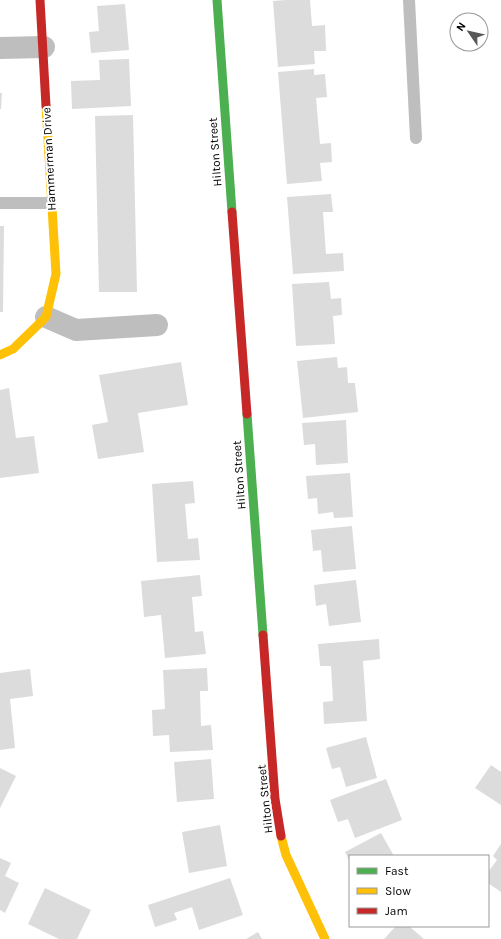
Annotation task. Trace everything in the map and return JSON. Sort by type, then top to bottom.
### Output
[{"type":"street","name":"Hammerman Drive","points":[[40,0],[44,47],[51,203],[56,274],[46,317]]},
{"type":"street","name":"Hilton Street","points":[[217,0],[276,807],[279,830],[286,855],[325,939]]},
{"type":"street","points":[[0,48],[44,47]]},
{"type":"street","points":[[0,355],[13,349],[46,317],[76,330],[157,325]]},
{"type":"lane","points":[[409,0],[416,138]]},
{"type":"lane","points":[[0,203],[51,203]]},
{"type":"building","points":[[310,0],[312,26],[325,25],[326,51],[314,51],[315,64],[278,67],[273,1]]},
{"type":"building","points":[[125,4],[129,50],[91,53],[89,32],[99,31],[97,6]]},
{"type":"building","points":[[129,59],[131,106],[72,109],[71,81],[100,80],[99,60]]},
{"type":"building","points":[[314,69],[314,75],[325,74],[327,97],[316,98],[320,144],[331,143],[332,162],[320,163],[322,181],[287,184],[278,72]]},
{"type":"building","points":[[0,93],[2,93],[1,109],[0,109]]},
{"type":"building","points":[[133,115],[137,292],[99,292],[95,116]]},
{"type":"building","points":[[331,194],[333,212],[323,212],[326,254],[343,253],[344,271],[293,274],[287,197]]},
{"type":"building","points":[[0,226],[4,226],[3,312],[0,312]]},
{"type":"building","points":[[329,282],[331,299],[341,298],[342,315],[333,316],[335,344],[296,346],[292,284]]},
{"type":"building","points":[[337,357],[338,368],[347,367],[348,383],[355,383],[358,412],[303,418],[297,361]]},
{"type":"building","points":[[181,362],[188,405],[138,413],[144,452],[98,459],[92,425],[108,422],[99,375]]},
{"type":"building","points":[[9,388],[16,438],[34,436],[39,473],[0,478],[0,390]]},
{"type":"building","points":[[346,420],[348,463],[316,465],[315,444],[304,445],[302,423]]},
{"type":"building","points":[[350,473],[353,517],[334,518],[333,512],[318,514],[317,498],[308,499],[306,476]]},
{"type":"building","points":[[193,481],[195,503],[185,504],[188,539],[198,538],[200,560],[157,562],[152,484]]},
{"type":"building","points":[[352,526],[356,569],[323,572],[321,550],[313,551],[311,530]]},
{"type":"building","points":[[200,575],[202,596],[192,597],[195,632],[203,631],[206,654],[165,658],[161,615],[144,617],[141,581]]},
{"type":"building","points":[[356,580],[361,622],[329,626],[326,604],[316,606],[314,585]]},
{"type":"building","points":[[379,639],[380,659],[363,661],[367,721],[324,724],[323,702],[333,701],[331,666],[320,666],[318,644]]},
{"type":"building","points":[[207,668],[208,691],[200,691],[201,726],[211,725],[213,750],[170,752],[169,735],[153,736],[152,710],[165,709],[163,670]]},
{"type":"building","points":[[30,669],[33,696],[10,699],[15,748],[0,750],[0,673]]},
{"type":"building","points":[[366,737],[377,778],[346,787],[340,767],[332,769],[326,748]]},
{"type":"building","points":[[211,759],[214,799],[177,802],[174,762]]},
{"type":"building","points":[[491,765],[501,772],[501,805],[475,788]]},
{"type":"building","points":[[0,768],[16,776],[0,808]]},
{"type":"building","points":[[386,779],[402,820],[355,838],[348,819],[338,822],[330,800]]},
{"type":"building","points":[[220,825],[227,866],[189,873],[182,832]]},
{"type":"building","points":[[381,833],[393,855],[349,855],[349,860],[345,852]]},
{"type":"building","points":[[501,844],[501,892],[489,884],[489,871],[497,860],[493,856]]},
{"type":"building","points":[[0,858],[11,863],[5,876],[19,883],[5,913],[0,910]]},
{"type":"building","points":[[230,878],[243,915],[199,930],[192,907],[174,913],[177,920],[155,927],[148,905]]},
{"type":"building","points":[[45,888],[91,910],[77,939],[59,939],[28,924]]},
{"type":"building","points":[[395,927],[410,927],[424,939],[384,939]]},
{"type":"building","points":[[258,932],[262,939],[246,939]]},
{"type":"traffic: fast","points":[[217,0],[232,212]]},
{"type":"traffic: fast","points":[[247,414],[263,635]]},
{"type":"traffic: slow","points":[[0,355],[13,349],[46,317],[56,274],[46,106]]},
{"type":"traffic: slow","points":[[281,836],[286,855],[325,939]]},
{"type":"traffic: jam","points":[[40,0],[46,106]]},
{"type":"traffic: jam","points":[[232,212],[247,414]]},
{"type":"traffic: jam","points":[[263,635],[275,799],[281,836]]}]
